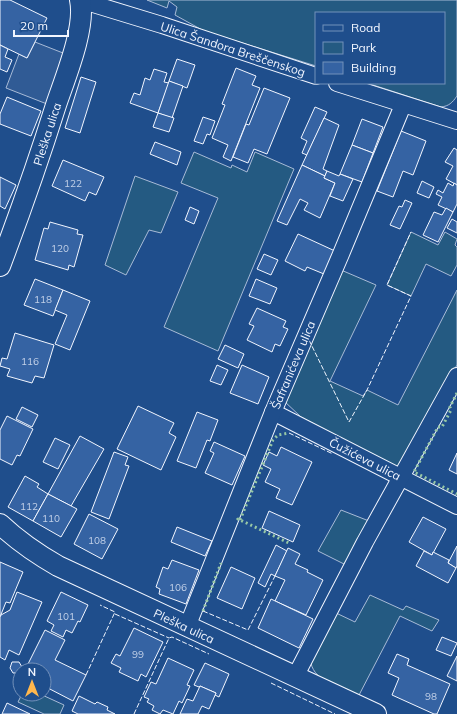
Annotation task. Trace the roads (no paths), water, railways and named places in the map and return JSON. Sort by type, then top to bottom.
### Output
[{"type":"street","name":"Ulica Šandora Breščenskog","points":[[80,0],[162,25],[315,76]]},
{"type":"street","name":"Pleška ulica","points":[[0,266],[34,174],[72,60],[81,22],[80,0]]},
{"type":"street","points":[[340,84],[457,121]]},
{"type":"street","name":"Šafranićeva ulica","points":[[187,627],[273,412],[403,105]]},
{"type":"street","points":[[295,677],[365,542],[457,376]]},
{"type":"street","name":"Čužićeva ulica","points":[[273,412],[457,506]]},
{"type":"street","name":"Pleška ulica","points":[[0,524],[22,543],[58,566],[376,714]]}]
